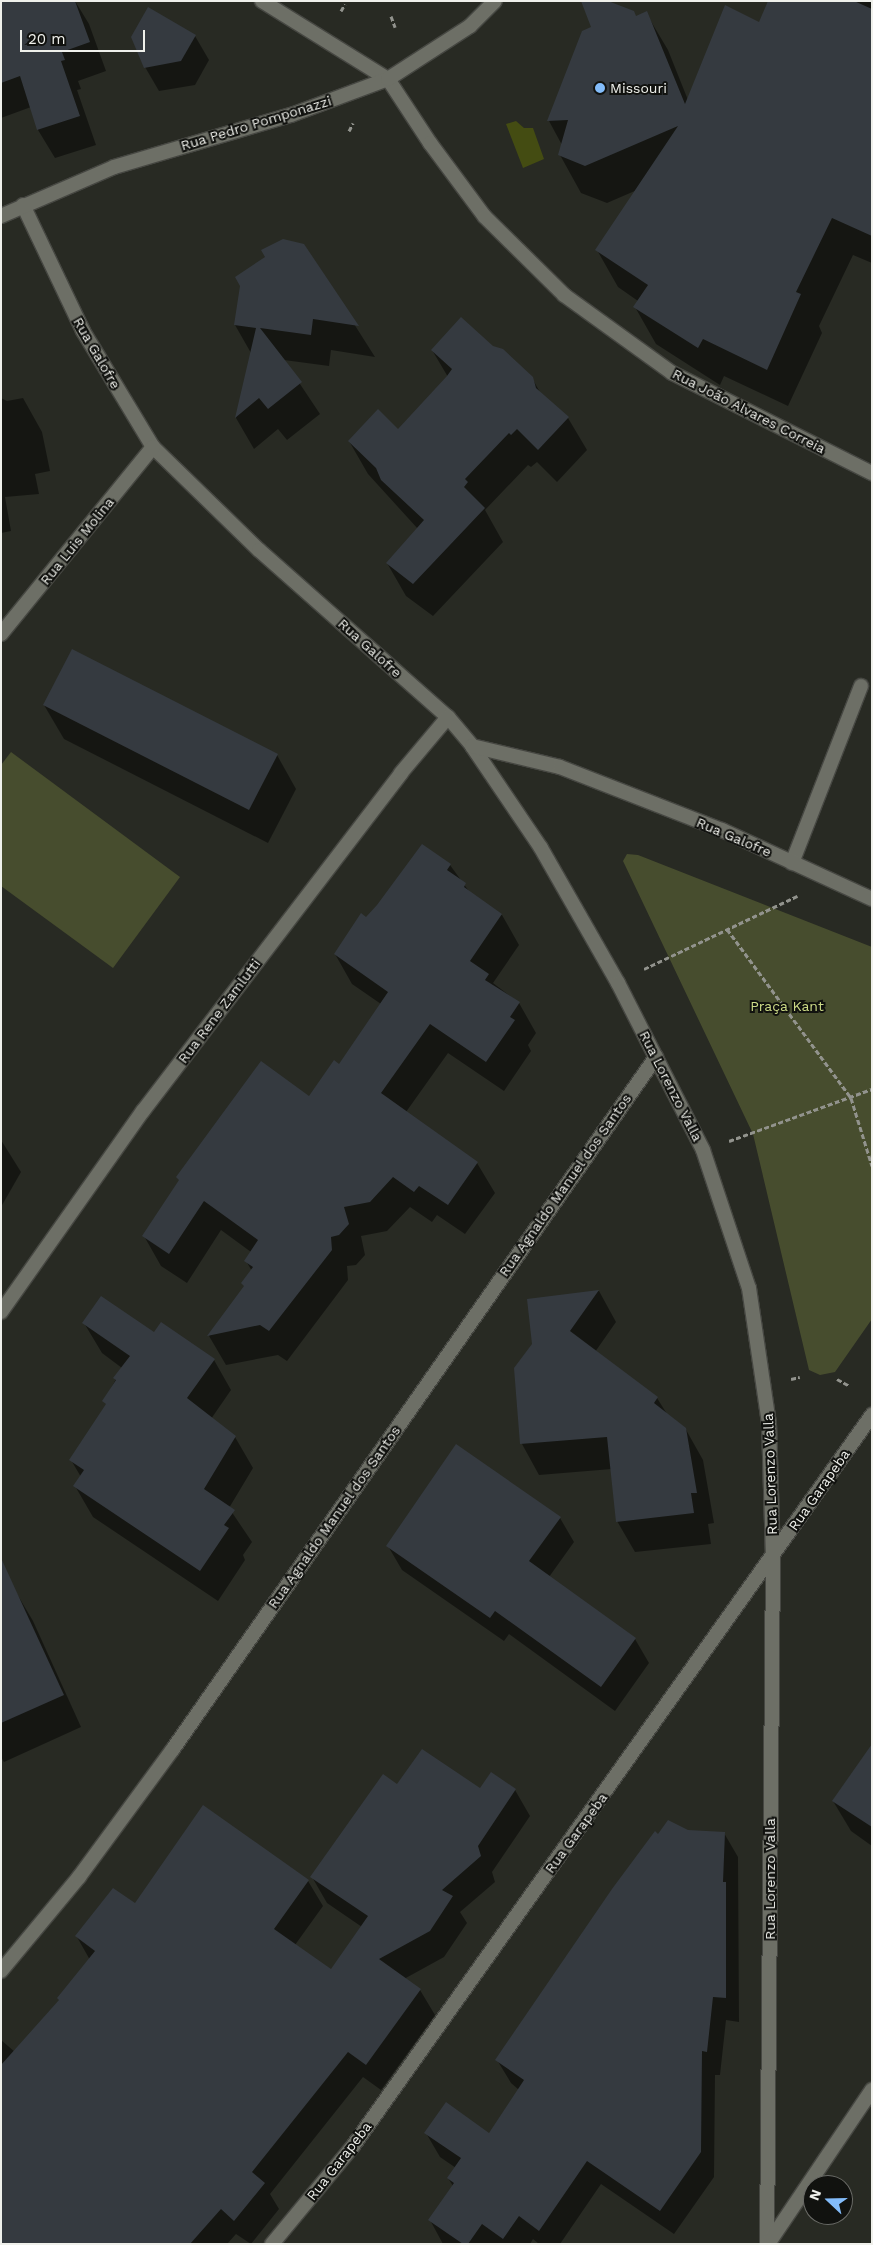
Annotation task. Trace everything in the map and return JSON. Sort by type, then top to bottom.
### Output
[{"type":"street","points":[[262,1],[388,79]]},
{"type":"street","name":"Rua Pedro Pomponazzi","points":[[1,216],[114,167],[291,115],[388,79],[470,26],[495,1]]},
{"type":"street","name":"Rua João Alvares Correia","points":[[388,79],[430,143],[485,217],[564,295],[672,373],[872,473]]},
{"type":"street","name":"Rua Galofre","points":[[23,205],[83,331],[153,447],[259,550],[448,717],[472,746],[560,767],[722,830],[872,899]]},
{"type":"street","name":"Rua Luis Molina","points":[[1,634],[153,447]]},
{"type":"street","points":[[792,863],[861,686]]},
{"type":"street","name":"Rua Rene Zamlutti","points":[[1,1312],[143,1111],[401,773],[448,717]]},
{"type":"street","name":"Rua Lorenzo Valla","points":[[472,746],[541,848],[618,983],[656,1057],[703,1150],[749,1288],[769,1423],[772,1557],[768,2244]]},
{"type":"street","name":"Rua Agnaldo Manuel dos Santos","points":[[1,1971],[79,1877],[173,1749],[656,1057]]},
{"type":"street","name":"Rua Garapeba","points":[[272,2244],[353,2146],[872,1415]]},
{"type":"street","points":[[768,2244],[872,2090]]},
{"type":"path","points":[[341,11],[346,4]]},
{"type":"path","points":[[391,16],[395,27]]},
{"type":"path","points":[[644,969],[828,879]]},
{"type":"path","points":[[727,929],[851,1098],[872,1166]]},
{"type":"path","points":[[723,1142],[872,1089]]},
{"type":"path","points":[[837,1379],[848,1386]]},
{"type":"green space","points":[[11,752],[180,877],[113,968],[1,886],[1,765]]},
{"type":"green space","name":"Praça Kant","points":[[627,854],[638,855],[872,947],[872,1319],[835,1372],[820,1375],[809,1370],[753,1134],[623,861]]},
{"type":"shaded area","points":[[516,121],[524,128],[533,128],[544,159],[523,168],[506,124]]},
{"type":"building","points":[[1,1],[75,1],[90,42],[62,52],[65,60],[61,61],[80,116],[37,130],[20,76],[1,83]]},
{"type":"building","points":[[581,1],[608,1],[634,11],[636,16],[647,11],[685,104],[725,5],[759,22],[768,1],[854,1],[872,9],[872,236],[832,218],[796,292],[801,294],[767,370],[703,339],[698,348],[633,307],[648,285],[595,250],[678,126],[585,166],[558,155],[568,120],[547,121],[582,31],[591,27]]},
{"type":"building","points":[[148,7],[196,35],[181,61],[144,68],[131,37]]},
{"type":"building","points":[[283,239],[304,244],[359,326],[313,319],[311,335],[260,328],[302,382],[268,409],[259,398],[235,418],[256,328],[234,325],[240,286],[235,277],[265,257],[261,250]]},
{"type":"building","points":[[461,317],[493,346],[503,349],[533,377],[536,388],[569,417],[538,450],[517,429],[511,435],[509,433],[465,479],[468,482],[464,487],[485,508],[413,584],[386,563],[424,520],[381,480],[376,468],[348,441],[378,409],[398,429],[447,376],[452,369],[431,350]]},
{"type":"building","points":[[72,649],[278,754],[249,810],[43,705]]},
{"type":"building","points":[[422,844],[451,864],[447,870],[466,883],[464,887],[502,914],[470,961],[489,974],[485,980],[520,1002],[510,1017],[515,1020],[486,1062],[430,1024],[381,1093],[478,1162],[448,1205],[419,1186],[414,1192],[393,1177],[370,1202],[344,1207],[349,1224],[339,1235],[331,1237],[332,1250],[269,1331],[260,1325],[207,1336],[244,1286],[241,1283],[253,1267],[244,1261],[258,1240],[204,1201],[169,1254],[142,1236],[179,1180],[176,1177],[261,1061],[309,1096],[334,1060],[339,1064],[388,992],[334,954],[361,913],[366,917],[377,905]]},
{"type":"building","points":[[599,1290],[570,1331],[658,1397],[654,1403],[686,1428],[697,1493],[691,1493],[694,1513],[616,1522],[607,1437],[520,1444],[514,1368],[532,1344],[527,1299]]},
{"type":"building","points":[[101,1296],[154,1332],[161,1322],[215,1359],[187,1398],[236,1436],[204,1489],[235,1510],[224,1525],[229,1528],[200,1571],[73,1486],[84,1470],[69,1460],[106,1404],[102,1401],[116,1380],[113,1378],[130,1356],[82,1323]]},
{"type":"building","points":[[456,1444],[561,1517],[529,1561],[636,1638],[601,1687],[495,1611],[490,1618],[386,1546]]},
{"type":"building","points":[[1,1558],[64,1695],[1,1723]]},
{"type":"building","points":[[872,1744],[872,1827],[832,1801]]},
{"type":"building","points":[[422,1749],[480,1788],[491,1772],[516,1789],[478,1846],[481,1856],[442,1890],[453,1896],[430,1931],[379,1959],[421,1989],[366,2065],[348,2052],[252,2172],[265,2183],[234,2221],[221,2209],[190,2244],[1,2244],[1,2065],[59,2000],[57,1998],[95,1951],[75,1936],[113,1888],[135,1903],[203,1805],[309,1880],[274,1929],[331,1969],[368,1916],[310,1877],[383,1774],[397,1784]]},
{"type":"building","points":[[668,1820],[688,1830],[725,1832],[723,1882],[726,1882],[726,1998],[713,1997],[707,2052],[702,2051],[701,2152],[660,2211],[587,2161],[539,2231],[519,2216],[503,2239],[482,2224],[468,2244],[463,2244],[428,2220],[454,2183],[447,2178],[461,2158],[424,2133],[446,2102],[489,2133],[524,2080],[495,2060],[612,1889],[655,1831],[658,1834]]},
{"type":"place","name":"Missouri","points":[[600,88]]}]
